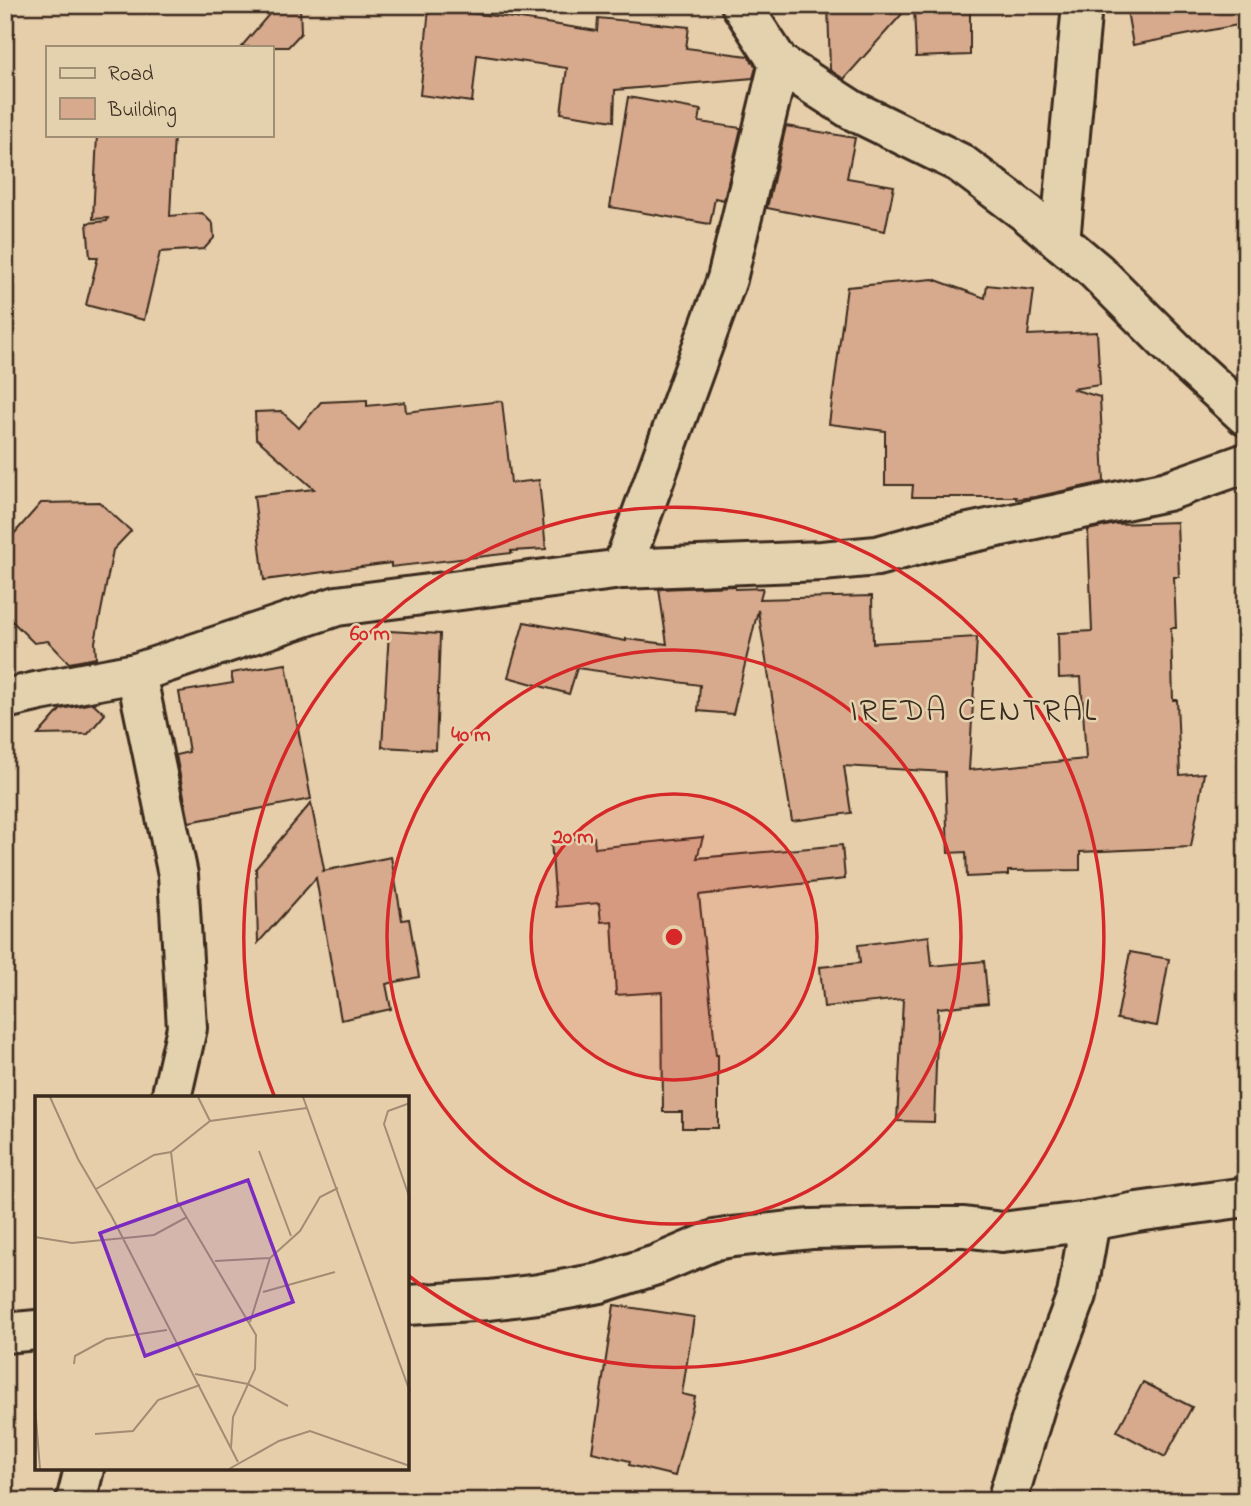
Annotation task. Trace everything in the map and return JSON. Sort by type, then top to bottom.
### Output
[{"type":"street","points":[[741,5],[779,63],[852,110],[960,163],[1028,214],[1096,271],[1186,362],[1246,416]]},
{"type":"street","points":[[1060,241],[1082,5]]},
{"type":"street","points":[[622,569],[727,279],[779,63]]},
{"type":"street","points":[[5,699],[136,673],[337,606],[622,569],[822,561],[877,556],[936,540],[1167,491],[1246,463]]},
{"type":"street","points":[[136,673],[178,875],[187,1028],[171,1096]]},
{"type":"street","points":[[410,1305],[489,1300],[600,1283],[656,1265],[715,1240],[733,1237],[811,1229],[900,1227],[964,1227],[1002,1232],[1090,1222],[1137,1212],[1246,1197]]},
{"type":"street","points":[[1006,1501],[1036,1404],[1077,1295],[1090,1222]]},
{"type":"street","points":[[5,1333],[35,1330]]},
{"type":"street","points":[[76,1501],[83,1471]]},
{"type":"building","points":[[277,5],[300,5],[301,33],[288,47],[242,46]]},
{"type":"building","points":[[828,5],[910,5],[844,79],[830,70]]},
{"type":"building","points":[[914,5],[970,5],[970,55],[916,57]]},
{"type":"building","points":[[1126,5],[1241,5],[1243,24],[1133,45]]},
{"type":"building","points":[[429,9],[514,18],[597,31],[598,18],[689,27],[686,48],[748,56],[756,67],[753,78],[615,90],[614,121],[561,113],[567,68],[477,55],[472,102],[420,95]]},
{"type":"building","points":[[628,97],[701,110],[699,122],[741,128],[724,200],[715,198],[710,224],[610,207]]},
{"type":"building","points":[[786,126],[855,138],[847,178],[894,186],[885,231],[767,208]]},
{"type":"building","points":[[97,136],[174,136],[170,216],[202,213],[213,224],[214,238],[204,249],[160,252],[144,320],[86,305],[98,257],[90,257],[87,223],[107,221],[108,218],[93,219]]},
{"type":"building","points":[[933,279],[985,298],[987,285],[1034,290],[1028,335],[1097,332],[1100,385],[1072,389],[1100,397],[1104,482],[1016,499],[912,497],[913,485],[885,485],[885,431],[829,424],[847,287]]},
{"type":"building","points":[[367,400],[367,406],[405,402],[406,412],[502,401],[511,483],[539,480],[546,549],[391,567],[391,563],[264,580],[254,496],[314,489],[256,438],[255,412],[281,411],[299,428],[321,402]]},
{"type":"building","points":[[99,502],[131,531],[113,550],[95,642],[96,658],[69,663],[48,641],[34,643],[5,614],[5,544],[41,503]]},
{"type":"building","points":[[1177,522],[1179,577],[1174,577],[1176,628],[1171,628],[1173,700],[1177,700],[1180,775],[1204,773],[1191,847],[1080,852],[1080,870],[1008,871],[1008,875],[967,877],[966,852],[948,853],[945,772],[844,766],[851,813],[792,821],[758,610],[733,714],[698,711],[700,685],[577,668],[569,694],[508,677],[524,622],[626,641],[667,644],[659,589],[735,586],[735,589],[763,588],[760,599],[872,596],[873,643],[977,637],[969,770],[1086,759],[1081,677],[1059,678],[1058,633],[1092,631],[1088,530],[1115,524]]},
{"type":"building","points":[[389,631],[440,634],[436,750],[382,747]]},
{"type":"building","points":[[286,664],[311,799],[189,822],[176,755],[189,752],[179,692],[233,683],[231,673]]},
{"type":"building","points":[[93,703],[105,714],[88,734],[38,735],[61,709]]},
{"type":"building","points":[[311,803],[323,871],[391,857],[402,920],[409,919],[419,977],[386,984],[391,1009],[341,1020],[316,878],[258,943],[256,868]]},
{"type":"building","points":[[594,837],[595,848],[703,837],[697,858],[842,845],[845,879],[699,895],[718,1055],[718,1128],[682,1128],[682,1112],[663,1112],[662,992],[616,995],[612,921],[601,922],[599,903],[556,907],[551,841]]},
{"type":"building","points":[[929,936],[932,966],[984,961],[988,1003],[938,1008],[934,1122],[897,1121],[903,999],[824,1007],[820,967],[860,963],[858,945]]},
{"type":"building","points":[[1130,952],[1169,959],[1157,1026],[1117,1019]]},
{"type":"building","points":[[614,1305],[694,1317],[682,1394],[695,1397],[675,1476],[629,1465],[630,1461],[592,1452]]},
{"type":"building","points":[[1143,1382],[1192,1407],[1165,1457],[1117,1431]]},
{"type":"district","name":"IREDA CENTRAL","points":[[974,709]]}]
